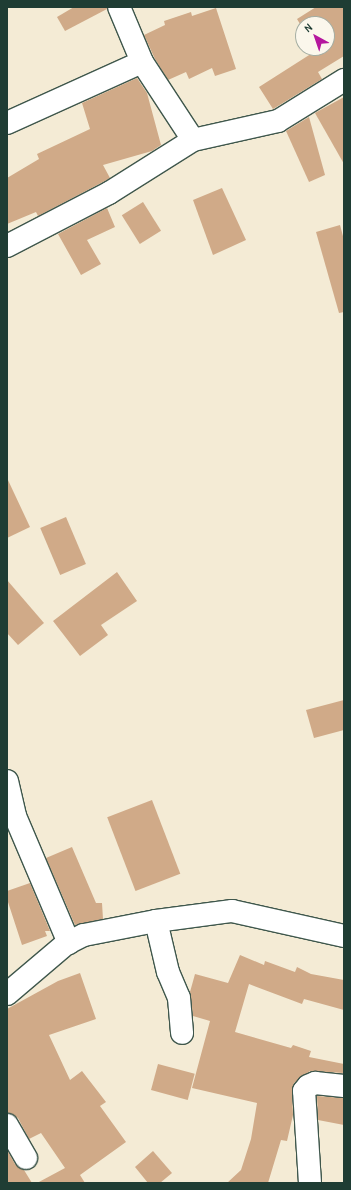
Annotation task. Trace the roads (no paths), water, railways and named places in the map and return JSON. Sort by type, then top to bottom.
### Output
[{"type":"street","points":[[119,7],[142,62],[193,140]]},
{"type":"street","points":[[7,123],[142,62]]},
{"type":"street","points":[[7,246],[109,193],[193,140],[278,121],[344,80]]},
{"type":"street","points":[[7,781],[15,816],[68,943]]},
{"type":"street","points":[[7,994],[68,943],[84,935],[156,922],[232,911],[344,936]]},
{"type":"street","points":[[156,922],[168,972],[179,998],[182,1033]]},
{"type":"street","points":[[310,1183],[304,1091],[308,1086],[315,1083],[344,1086]]},
{"type":"street","points":[[7,1125],[26,1158]]}]
